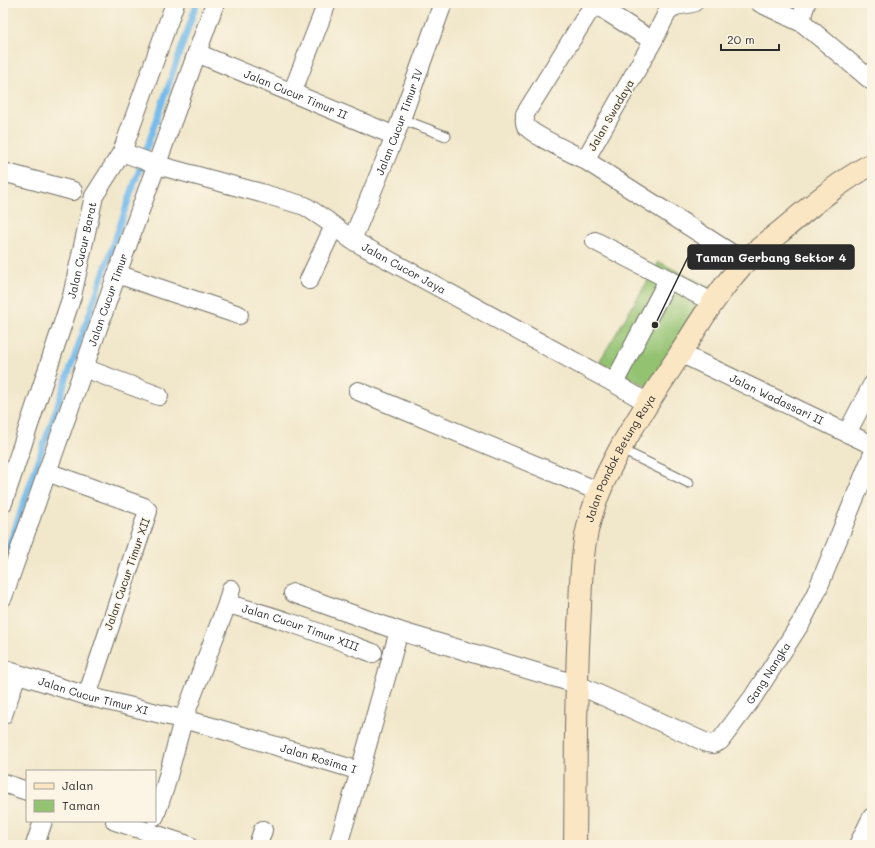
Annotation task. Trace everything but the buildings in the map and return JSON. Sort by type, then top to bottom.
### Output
[{"type":"main road","name":"Jalan Pondok Betung Raya","points":[[576,845],[576,684],[584,546],[591,516],[600,492],[620,449],[648,403],[712,302],[745,262],[827,192],[852,175],[872,164]]},
{"type":"street","name":"Jalan Cucur Barat","points":[[3,503],[10,459],[72,296],[94,196],[124,153],[175,3]]},
{"type":"street","name":"Jalan Cucur Timur","points":[[3,597],[84,368],[153,164],[215,3]]},
{"type":"street","points":[[292,93],[327,3]]},
{"type":"street","name":"Jalan Cucur Timur IV","points":[[352,240],[395,136],[443,3]]},
{"type":"street","name":"Jalan Swadaya","points":[[693,3],[675,6],[670,10],[585,160],[745,262]]},
{"type":"street","points":[[760,3],[804,24],[872,81]]},
{"type":"street","points":[[804,24],[802,16],[806,3]]},
{"type":"street","points":[[585,160],[536,134],[526,126],[526,114],[590,10],[598,7],[601,8],[653,41]]},
{"type":"street","name":"Jalan Cucur Timur II","points":[[197,53],[395,136]]},
{"type":"street","name":"Jalan Cucor Jaya","points":[[124,153],[153,164],[305,206],[352,240],[648,403]]},
{"type":"street","points":[[3,172],[73,191]]},
{"type":"street","points":[[309,280],[334,226]]},
{"type":"street","points":[[595,241],[712,302]]},
{"type":"street","points":[[116,274],[239,315]]},
{"type":"street","points":[[614,383],[668,280]]},
{"type":"street","name":"Jalan Wadassari II","points":[[680,353],[872,445]]},
{"type":"street","points":[[84,368],[159,396]]},
{"type":"street","points":[[847,433],[872,385]]},
{"type":"street","points":[[358,391],[600,492]]},
{"type":"street","name":"Gang Nangka","points":[[576,684],[709,744],[720,741],[753,697],[792,638],[805,614],[816,593],[872,456]]},
{"type":"street","name":"Jalan Cucur Timur XII","points":[[47,472],[144,507],[148,511],[87,696]]},
{"type":"street","points":[[293,593],[399,631],[576,684]]},
{"type":"street","name":"Jalan Cucur Timur XIII","points":[[156,813],[184,720],[229,596],[254,611],[314,630],[373,653]]},
{"type":"street","name":"Jalan Rosima I","points":[[184,720],[206,725],[360,771],[399,631]]},
{"type":"street","points":[[3,715],[10,672]]},
{"type":"street","name":"Jalan Cucur Timur XI","points":[[10,672],[87,696],[184,720]]},
{"type":"street","points":[[338,845],[360,771]]},
{"type":"street","points":[[3,783],[26,791]]},
{"type":"street","points":[[858,845],[872,817]]},
{"type":"street","points":[[35,845],[44,822]]},
{"type":"street","points":[[120,822],[152,827],[188,845]]},
{"type":"lane","points":[[401,119],[446,136]]},
{"type":"lane","points":[[620,449],[689,483]]},
{"type":"green space","points":[[659,262],[711,288],[650,388],[599,362]]},
{"type":"waterway","points":[[3,562],[197,3]]},
{"type":"place","name":"Taman Gerbang Sektor 4","points":[[655,325]]}]
